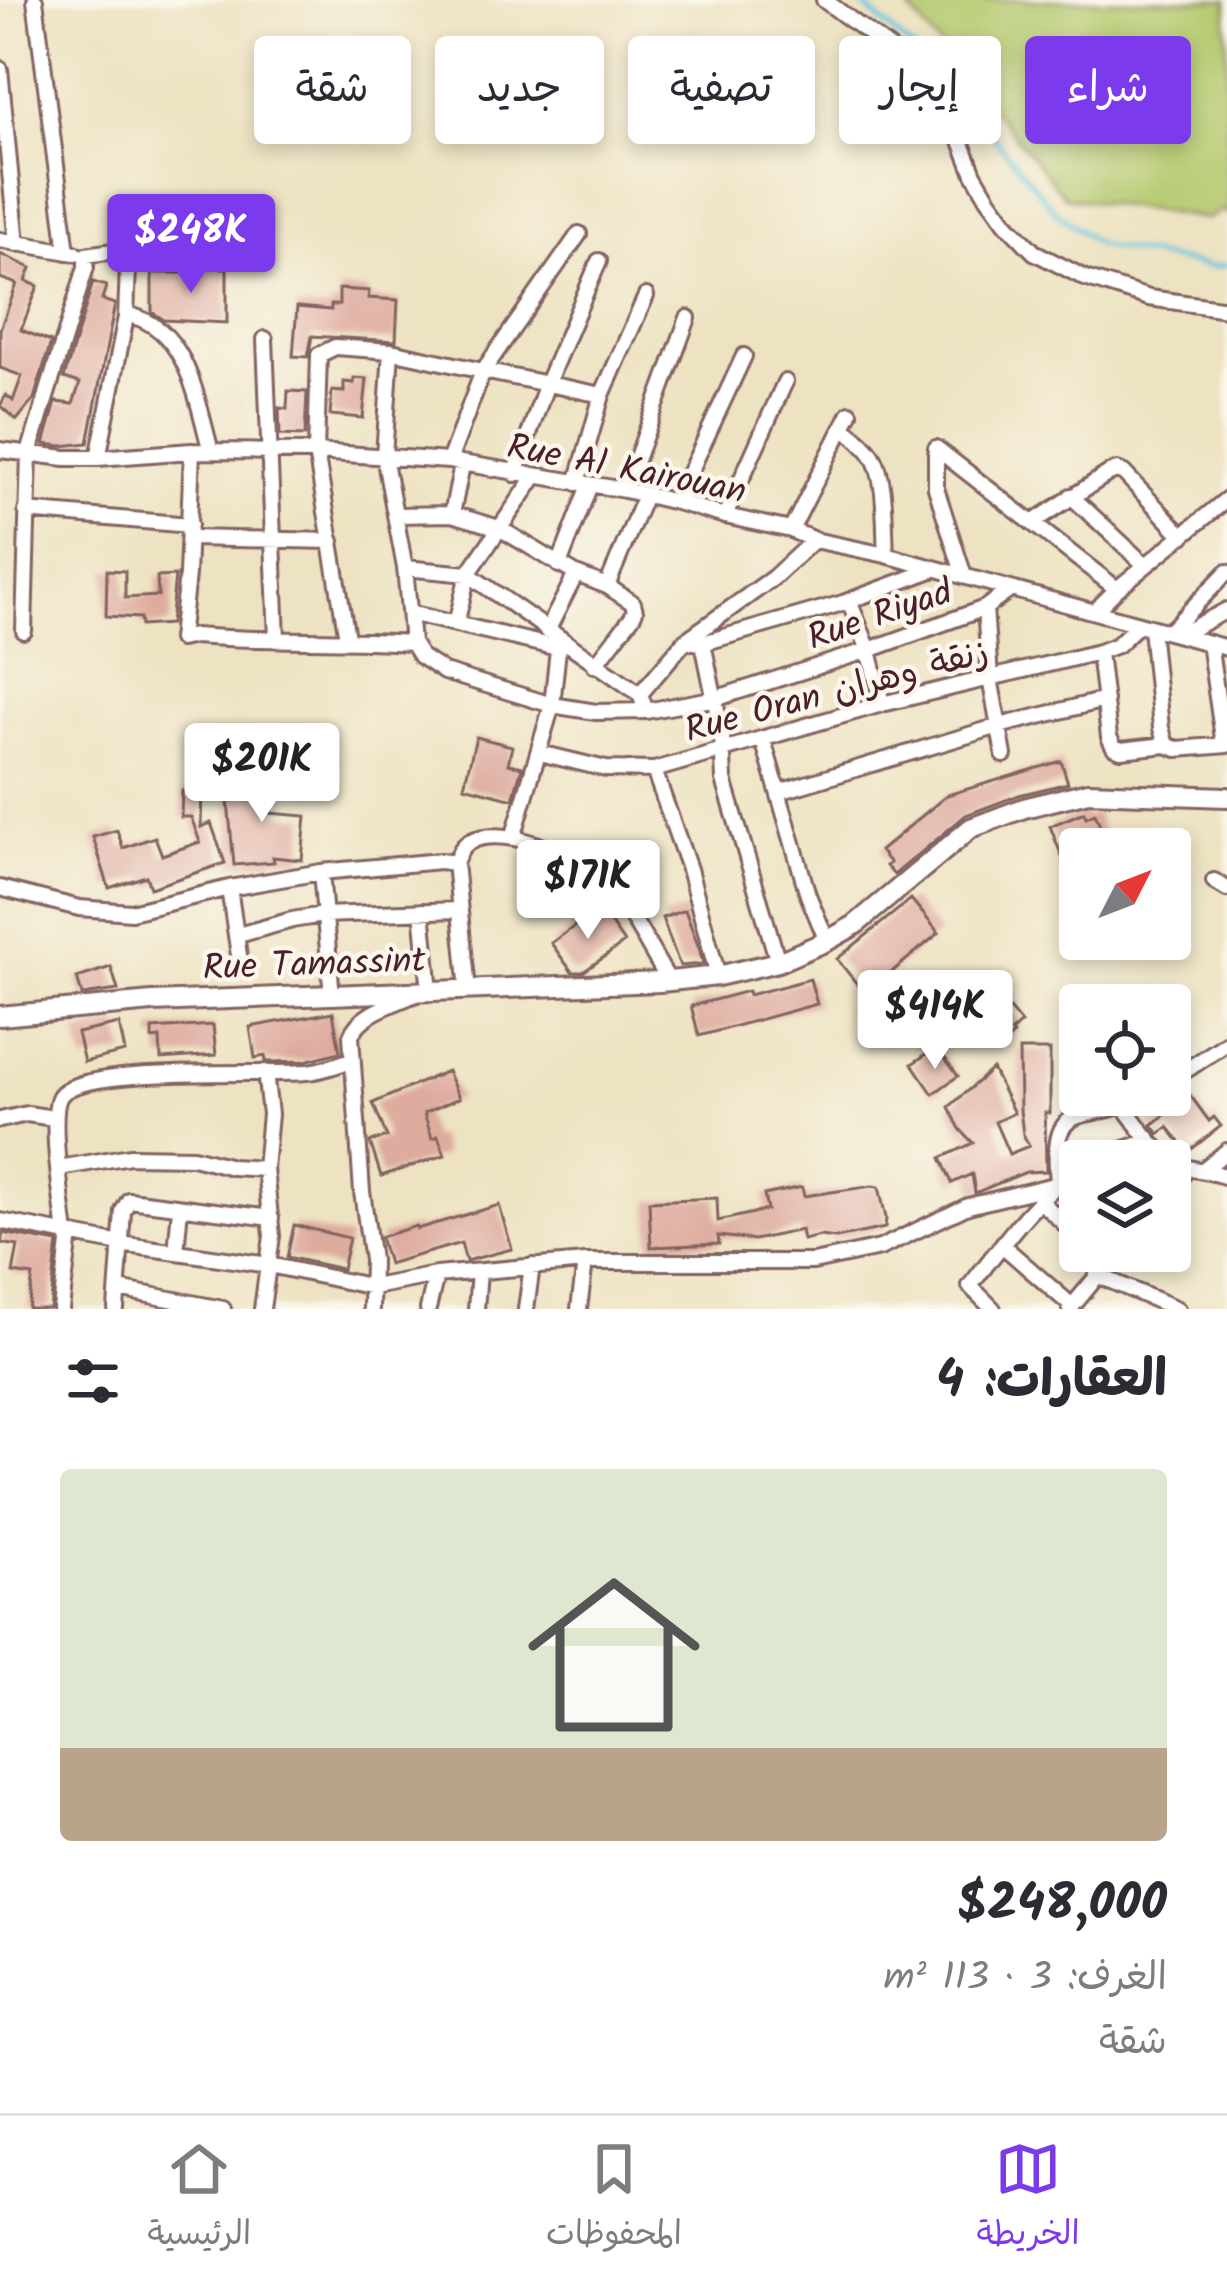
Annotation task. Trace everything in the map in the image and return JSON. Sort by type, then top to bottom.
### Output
[{"type":"main road","name":"Rue Tamassint","points":[[0,1016],[152,1001],[718,976],[778,962],[827,941],[854,925],[971,828],[1024,808],[1088,792],[1227,797]]},
{"type":"street","points":[[34,0],[67,251]]},
{"type":"street","points":[[824,0],[901,57],[955,126],[988,199],[1034,251],[1085,278],[1149,298],[1227,309]]},
{"type":"street","points":[[0,69],[17,244]]},
{"type":"street","points":[[452,514],[455,463],[483,371],[579,234]]},
{"type":"street","points":[[0,240],[86,254],[120,250],[128,267],[126,317],[98,458]]},
{"type":"street","points":[[23,631],[29,453],[86,254]]},
{"type":"street","points":[[515,474],[598,261]]},
{"type":"street","points":[[559,565],[584,484],[602,395],[646,296]]},
{"type":"street","points":[[126,317],[140,317],[158,328],[175,347],[187,368],[211,451]]},
{"type":"street","points":[[625,490],[688,318]]},
{"type":"street","points":[[265,339],[277,640]]},
{"type":"street","points":[[346,638],[316,452],[320,355],[335,347],[392,352],[602,395]]},
{"type":"street","points":[[192,451],[181,639],[194,635],[412,643],[405,568],[384,456],[392,352]]},
{"type":"street","points":[[676,502],[744,356]]},
{"type":"street","points":[[725,516],[785,382]]},
{"type":"street","points":[[791,530],[846,420],[876,461],[886,554]]},
{"type":"street","points":[[964,576],[936,488],[936,448],[1117,589]]},
{"type":"street","name":"Rue Al Kairouan","points":[[0,450],[98,458],[192,451],[384,456],[625,490],[886,554],[1227,648]]},
{"type":"street","points":[[1032,523],[1117,470],[1183,536]]},
{"type":"street","points":[[456,624],[468,574],[535,477]]},
{"type":"street","points":[[607,586],[645,495]]},
{"type":"street","points":[[1071,496],[1145,565]]},
{"type":"street","points":[[1095,610],[1227,499]]},
{"type":"street","points":[[26,511],[274,542],[332,541]]},
{"type":"street","points":[[396,515],[452,514],[499,528],[633,603],[634,611],[595,665]]},
{"type":"street","points":[[640,694],[685,641],[772,578],[814,540]]},
{"type":"street","points":[[405,568],[468,574],[555,640],[640,694],[646,712]]},
{"type":"street","points":[[685,641],[703,643],[848,602],[934,569]]},
{"type":"street","points":[[1176,632],[1227,572]]},
{"type":"street","points":[[513,838],[552,706],[555,640],[576,574]]},
{"type":"street","name":"Rue Riyad","points":[[412,643],[444,672],[552,706],[646,712],[717,698],[869,650],[985,608],[1010,590]]},
{"type":"street","points":[[848,602],[869,650],[882,704]]},
{"type":"street","points":[[985,608],[990,678],[1004,755]]},
{"type":"street","points":[[1176,632],[1227,610]]},
{"type":"street","points":[[409,613],[555,640]]},
{"type":"street","points":[[1145,626],[1166,745]]},
{"type":"street","name":"Rue Oran زنقة وهران","points":[[540,753],[606,769],[654,770],[882,704],[1099,652],[1145,626]]},
{"type":"street","points":[[703,643],[717,698],[724,780],[778,962]]},
{"type":"street","points":[[1099,652],[1114,747],[1226,745],[1209,644]]},
{"type":"street","points":[[779,792],[999,726],[1105,700]]},
{"type":"street","points":[[763,740],[808,895],[827,941]]},
{"type":"street","points":[[654,770],[718,976]]},
{"type":"street","points":[[468,990],[455,863],[474,839],[513,838],[567,859],[599,878],[620,902],[669,981]]},
{"type":"street","points":[[0,888],[79,908],[131,913],[229,888],[321,872],[455,863]]},
{"type":"street","points":[[321,872],[332,996]]},
{"type":"street","points":[[229,888],[240,962]]},
{"type":"street","points":[[238,935],[323,915],[458,910]]},
{"type":"street","points":[[370,1309],[373,1287],[351,1060],[353,1027],[425,991],[422,911]]},
{"type":"street","points":[[1191,1067],[1227,1043]]},
{"type":"street","points":[[61,1309],[68,1234],[55,1118],[62,1093],[71,1086],[105,1078],[306,1072],[351,1060]]},
{"type":"street","points":[[262,1309],[272,1236],[265,1169],[270,1114],[266,1072]]},
{"type":"street","points":[[0,1120],[27,1114],[55,1118]]},
{"type":"street","points":[[1056,1183],[1060,1126],[1080,1116]]},
{"type":"street","points":[[1191,1172],[1227,1151]]},
{"type":"street","points":[[59,1168],[130,1156],[193,1157],[265,1169]]},
{"type":"street","points":[[1191,1165],[1227,1177]]},
{"type":"street","points":[[993,1309],[970,1286],[1059,1181]]},
{"type":"street","points":[[0,1221],[373,1287],[436,1275],[585,1262],[813,1262],[880,1248],[968,1207],[1056,1183]]},
{"type":"street","points":[[116,1309],[123,1211],[129,1200],[271,1218]]},
{"type":"street","points":[[1039,1200],[1059,1219]]},
{"type":"street","points":[[176,1252],[180,1208]]},
{"type":"street","points":[[1002,1245],[1071,1308],[1100,1272]]},
{"type":"street","points":[[579,1309],[585,1262]]},
{"type":"street","points":[[526,1309],[532,1266]]},
{"type":"street","points":[[476,1309],[479,1272]]},
{"type":"street","points":[[1121,1272],[1177,1309]]},
{"type":"street","points":[[428,1309],[436,1275]]},
{"type":"street","points":[[118,1289],[223,1309]]},
{"type":"green space","points":[[902,0],[1227,0],[1227,215],[1223,210],[1207,219],[1065,197],[1001,120],[1001,36],[932,36]]},
{"type":"building","points":[[224,226],[229,248],[187,257],[183,235]]},
{"type":"building","points":[[0,254],[31,268],[26,281],[38,286],[21,330],[51,342],[34,399],[17,420],[0,406],[6,395],[13,401],[22,376],[0,368],[0,329],[17,284],[0,278]]},
{"type":"building","points":[[190,268],[227,268],[227,323],[164,320],[152,312],[152,273],[191,273]]},
{"type":"building","points":[[93,282],[106,286],[102,300],[115,304],[88,443],[44,444],[56,402],[73,404],[80,383],[64,378]]},
{"type":"building","points":[[339,289],[398,300],[396,341],[312,336],[308,357],[293,356],[297,307],[331,310],[331,305],[339,305]]},
{"type":"building","points":[[354,378],[367,379],[363,418],[330,415],[332,391],[344,392],[344,382],[354,383]]},
{"type":"building","points":[[288,391],[307,392],[305,436],[280,435],[279,408],[287,409]]},
{"type":"building","points":[[107,570],[125,571],[125,598],[158,596],[157,577],[175,576],[170,624],[141,626],[140,618],[106,616]]},
{"type":"building","points":[[476,737],[512,746],[508,764],[522,767],[513,799],[464,786]]},
{"type":"building","points":[[1061,761],[1068,783],[966,815],[894,875],[886,866],[890,863],[880,851],[947,795]]},
{"type":"building","points":[[266,767],[270,813],[306,816],[302,860],[273,857],[274,862],[234,865],[227,791],[248,789],[246,769]]},
{"type":"building","points":[[182,791],[202,792],[201,827],[211,823],[225,863],[150,888],[146,876],[109,888],[93,837],[117,830],[123,848],[155,837],[162,855],[200,842],[191,817],[181,817]]},
{"type":"building","points":[[1084,812],[1086,817],[1095,813],[1101,828],[1059,828],[1059,849],[1050,826]]},
{"type":"building","points":[[911,899],[939,933],[865,994],[837,959]]},
{"type":"building","points":[[600,908],[624,943],[583,972],[572,972],[551,943]]},
{"type":"building","points":[[685,910],[703,964],[680,966],[662,918]]},
{"type":"building","points":[[111,967],[118,990],[82,995],[77,978]]},
{"type":"building","points":[[810,979],[817,1004],[699,1036],[691,1006]]},
{"type":"building","points":[[1006,1005],[1021,1023],[998,1048],[980,1027]]},
{"type":"building","points":[[333,1012],[340,1052],[305,1061],[255,1058],[250,1027]]},
{"type":"building","points":[[119,1024],[125,1052],[84,1062],[77,1033]]},
{"type":"building","points":[[213,1025],[216,1055],[161,1059],[160,1038],[152,1039],[152,1029]]},
{"type":"building","points":[[1019,1050],[1050,1050],[1046,1171],[1026,1172],[975,1193],[972,1174],[952,1183],[941,1158],[973,1143],[949,1107],[992,1069],[1014,1113],[995,1122],[1009,1154],[1029,1146],[1020,1110]]},
{"type":"building","points":[[931,1051],[939,1061],[944,1057],[958,1076],[933,1094],[912,1064]]},
{"type":"building","points":[[447,1071],[459,1098],[424,1113],[432,1138],[438,1136],[445,1155],[381,1176],[370,1142],[387,1137],[373,1103]]},
{"type":"building","points":[[1191,1096],[1209,1121],[1214,1117],[1221,1126],[1191,1150],[1191,1140],[1178,1140],[1168,1127],[1159,1134],[1152,1125],[1163,1116],[1191,1116]]},
{"type":"building","points":[[802,1187],[804,1196],[879,1187],[885,1228],[836,1238],[803,1240],[801,1230],[754,1240],[718,1236],[719,1244],[651,1247],[649,1201],[717,1198],[718,1221],[767,1210],[764,1195]]},
{"type":"building","points":[[499,1205],[512,1249],[466,1261],[461,1243],[388,1264],[380,1237]]},
{"type":"building","points":[[294,1225],[349,1238],[342,1269],[287,1257]]},
{"type":"building","points":[[3,1233],[58,1243],[50,1309],[28,1309],[33,1276],[13,1273],[18,1246],[2,1243]]},
{"type":"waterway","points":[[858,0],[945,79],[1055,211],[1098,245],[1211,267],[1227,265]]}]
